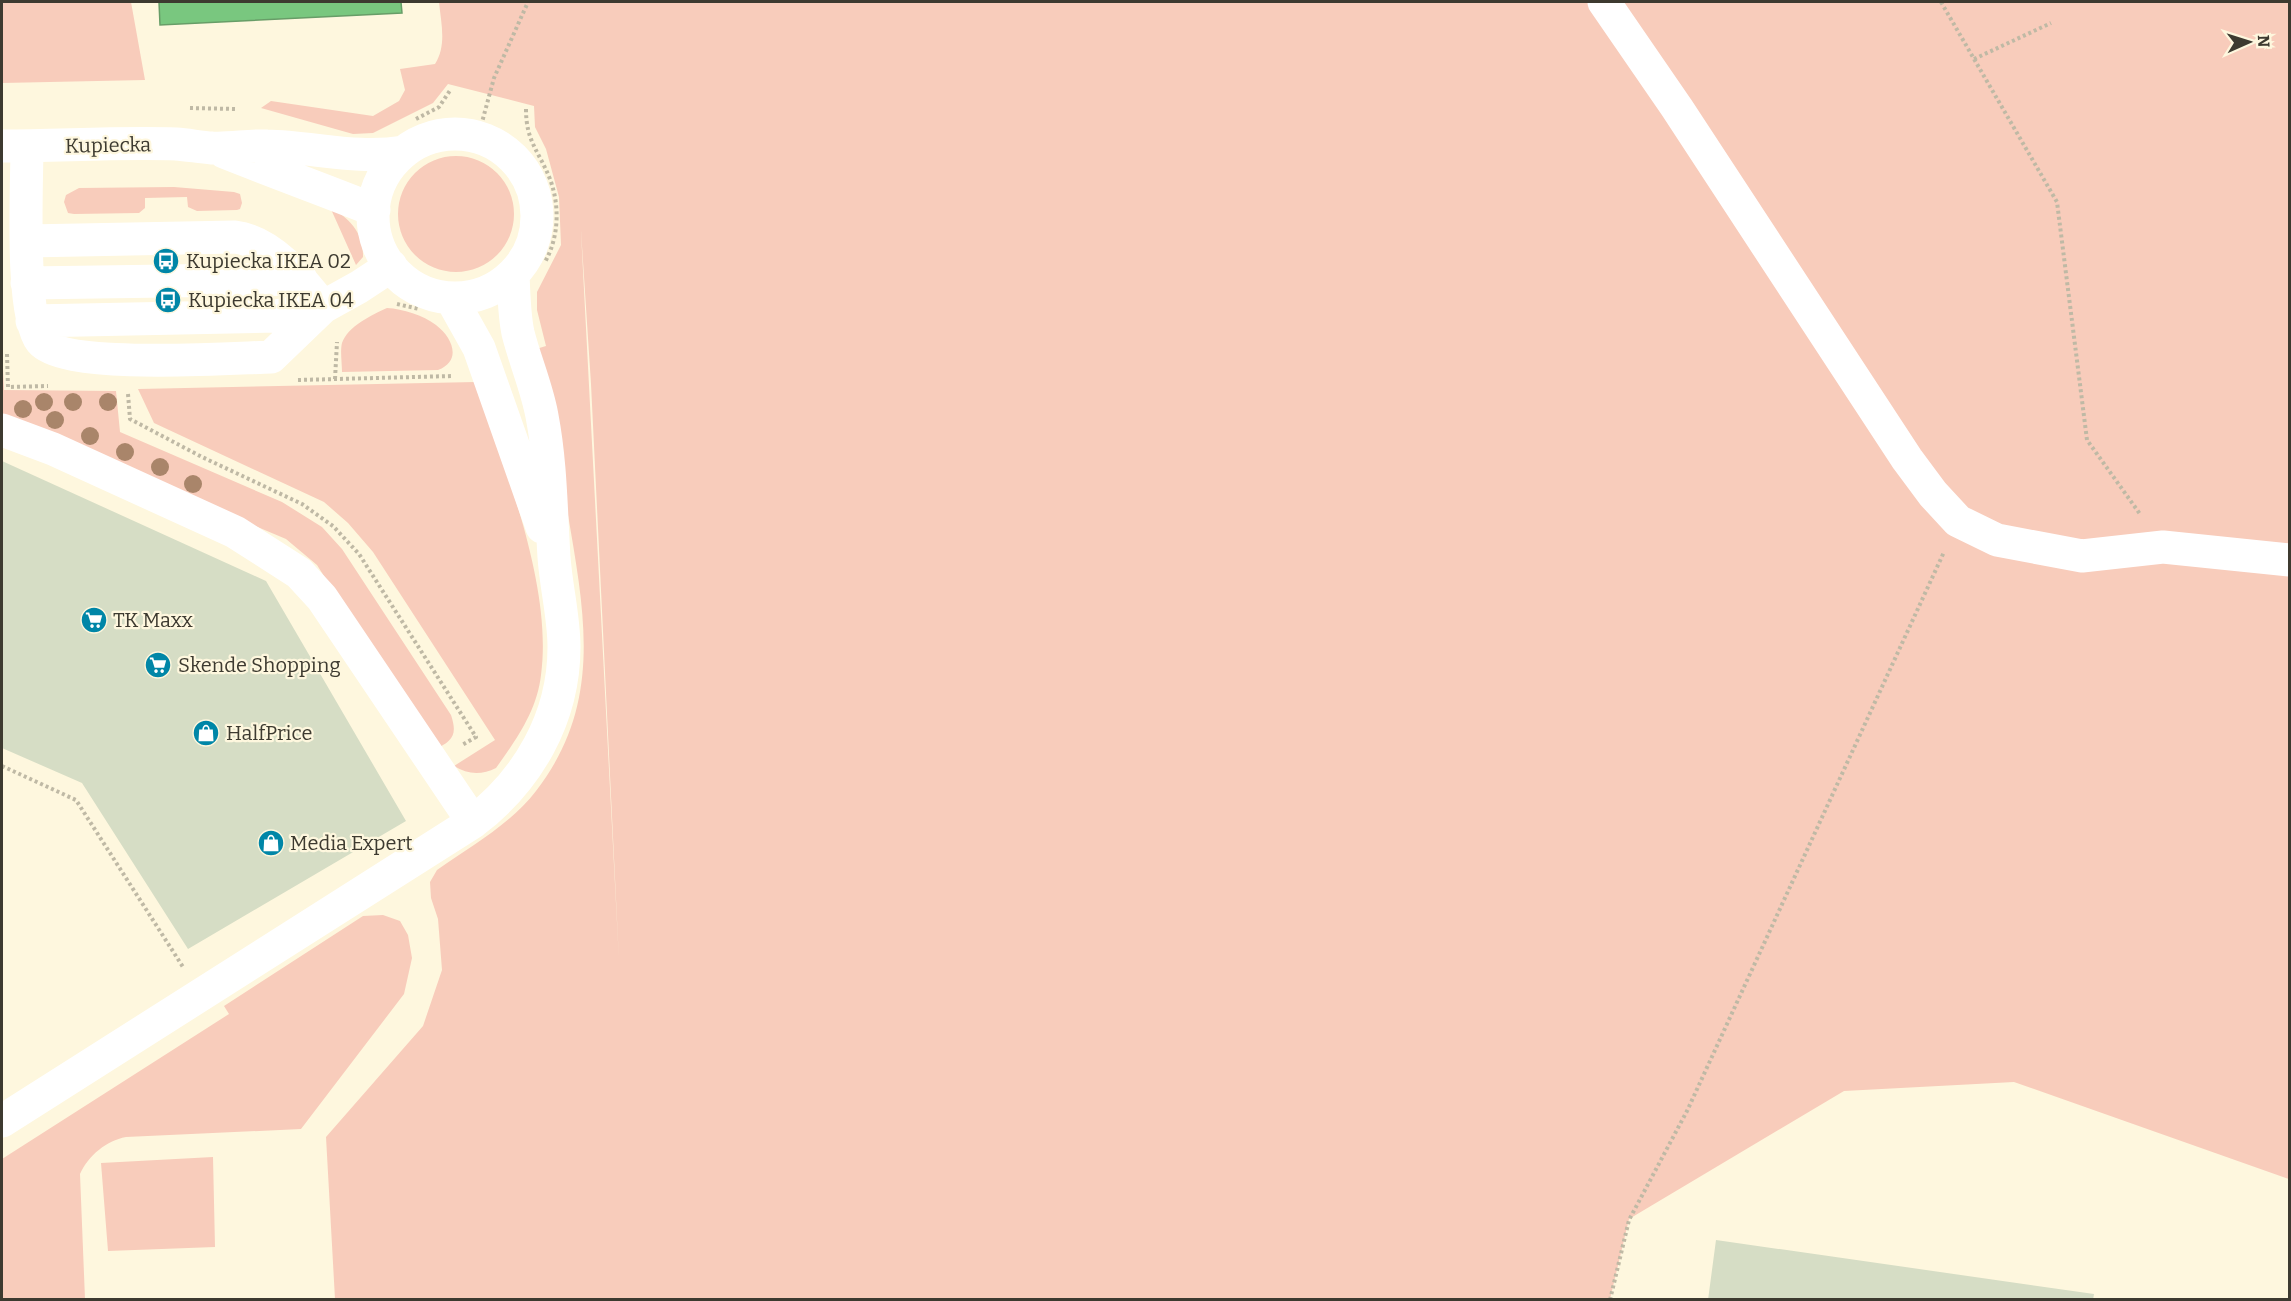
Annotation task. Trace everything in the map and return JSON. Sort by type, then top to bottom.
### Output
[{"type":"street","points":[[1604,2],[1677,108],[1906,459],[1933,494],[1958,521],[1997,540],[2033,549],[2082,556],[2163,547],[2289,560]]},
{"type":"street","points":[[2,1121],[473,822],[504,796],[537,751],[558,701],[563,674],[564,645],[554,560],[549,456],[542,414],[519,334],[527,256],[535,235],[536,201],[529,180],[516,161],[499,146],[478,137],[444,135],[423,141],[404,152],[382,178],[374,210],[377,240],[390,266],[417,289],[434,295],[440,306],[479,348],[554,560]]},
{"type":"street","name":"Kupiecka","points":[[14,146],[178,144],[214,148],[296,147],[351,156],[379,156],[404,152]]},
{"type":"street","points":[[14,146],[27,241],[27,283],[32,321],[276,316],[323,307],[390,266]]},
{"type":"street","name":"Kupiecka","points":[[214,148],[374,210]]},
{"type":"street","points":[[27,241],[224,237],[250,239],[262,245],[301,279],[323,307]]},
{"type":"street","points":[[440,306],[485,292],[527,272]]},
{"type":"street","points":[[27,283],[301,279]]},
{"type":"street","points":[[2,430],[53,449],[235,532],[299,573],[322,598],[473,822]]},
{"type":"path","points":[[478,137],[494,78],[528,2]]},
{"type":"path","points":[[1941,2],[2057,202],[2087,440],[2163,547]]},
{"type":"path","points":[[1974,59],[2051,23]]},
{"type":"path","points":[[526,109],[526,127],[551,180],[557,206],[554,239],[527,272]]},
{"type":"path","points":[[394,304],[420,309],[440,306]]},
{"type":"path","points":[[338,338],[335,379],[459,376]]},
{"type":"path","points":[[1610,1299],[1629,1220],[1687,1111],[1958,521]]},
{"type":"path","points":[[2,766],[76,800],[184,968]]},
{"type":"shaded area","points":[[2,2],[131,2],[145,80],[2,83]]},
{"type":"shaded area","points":[[159,2],[401,2],[402,13],[160,25]]},
{"type":"shaded area","points":[[439,2],[2289,2],[2289,1179],[2014,1082],[1844,1091],[1629,1219],[1610,1299],[335,1299],[326,1137],[423,1026],[442,970],[438,919],[431,898],[430,882],[437,870],[503,824],[536,791],[557,758],[572,725],[580,692],[583,658],[580,588],[557,453],[536,349],[546,346],[537,310],[537,292],[561,245],[559,197],[546,149],[535,127],[534,106],[448,84],[433,103],[373,133],[353,134],[261,108],[271,101],[373,116],[399,101],[405,90],[400,69],[435,64],[439,57],[442,26]],"holes":[[[581,231],[591,384],[619,961]]]},
{"type":"shaded area","points":[[456,156],[478,161],[497,173],[509,192],[514,214],[509,236],[497,255],[478,267],[456,272],[434,267],[415,255],[403,236],[398,214],[403,192],[415,173],[434,161]]},
{"type":"shaded area","points":[[174,187],[234,192],[240,194],[242,203],[240,209],[237,210],[197,211],[188,207],[187,197],[145,198],[145,208],[139,213],[74,214],[68,213],[64,202],[66,195],[79,188]]},
{"type":"shaded area","points":[[330,207],[349,221],[358,234],[363,248],[363,257],[356,265]]},
{"type":"shaded area","points":[[387,308],[413,313],[442,330],[452,349],[450,361],[446,366],[438,370],[342,372],[341,346],[349,331]]},
{"type":"shaded area","points":[[2,346],[4,390],[116,391],[120,432],[282,502],[322,527],[342,549],[451,715],[454,728],[449,741],[434,750],[317,565],[286,539],[2,419]]},
{"type":"shaded area","points":[[476,382],[512,488],[533,565],[540,603],[543,640],[539,688],[530,713],[496,768],[475,773],[454,766],[495,740],[373,552],[348,523],[324,502],[154,423],[138,389]]},
{"type":"shaded area","points":[[383,915],[400,921],[408,935],[412,958],[404,994],[301,1129],[126,1137],[105,1145],[88,1161],[80,1174],[85,1299],[2,1299],[2,1159],[229,1014],[224,1006],[363,916]]},
{"type":"shaded area","points":[[213,1157],[215,1247],[108,1251],[101,1163]]},
{"type":"building","name":"Skende Shopping","points":[[2,461],[266,581],[406,821],[188,949],[82,783],[2,748]]},
{"type":"building","points":[[1716,1240],[2094,1294],[2093,1300],[1708,1300]]},
{"type":"place","name":"Kupiecka IKEA 02","points":[[166,261]]},
{"type":"place","name":"Kupiecka IKEA 04","points":[[168,300]]},
{"type":"place","name":"TK Maxx","points":[[94,620]]},
{"type":"place","name":"Skende Shopping","points":[[158,665]]},
{"type":"place","name":"HalfPrice","points":[[206,733]]},
{"type":"place","name":"Media Expert","points":[[271,843]]}]
